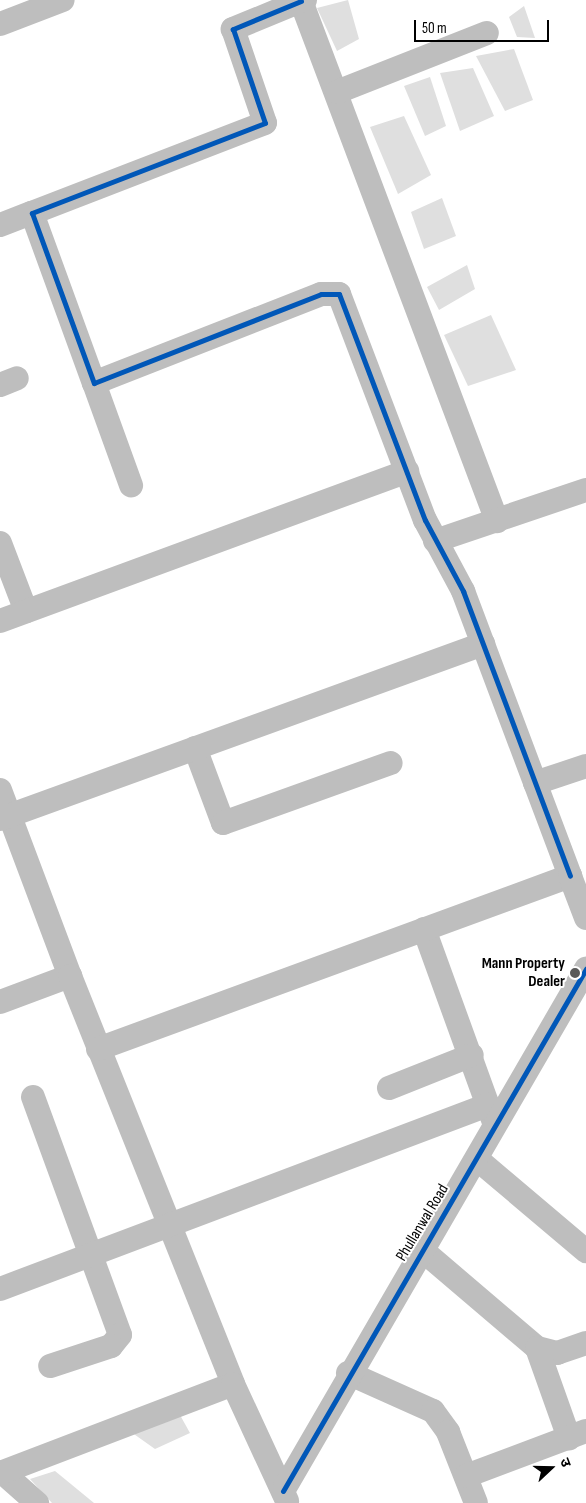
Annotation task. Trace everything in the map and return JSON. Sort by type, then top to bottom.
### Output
[{"type":"street","points":[[0,24],[64,0]]},
{"type":"street","points":[[0,225],[264,123],[233,29],[303,1],[497,521]]},
{"type":"street","points":[[337,92],[487,33]]},
{"type":"street","points":[[32,213],[131,486]]},
{"type":"street","points":[[94,383],[321,294],[339,294],[406,471],[435,541],[463,591],[586,918]]},
{"type":"street","points":[[0,621],[406,471]]},
{"type":"street","points":[[435,541],[586,490]]},
{"type":"street","points":[[0,543],[26,611]]},
{"type":"street","points":[[5,817],[483,644]]},
{"type":"street","points":[[195,748],[223,823],[391,763]]},
{"type":"street","points":[[534,783],[586,766]]},
{"type":"street","points":[[0,790],[5,817],[70,976],[166,1227],[233,1384],[286,1497]]},
{"type":"street","points":[[98,1049],[570,876]]},
{"type":"street","points":[[0,1289],[166,1227],[491,1116],[472,1055],[424,929]]},
{"type":"street","name":"Phullanwal Road","points":[[286,1497],[348,1373],[477,1159],[491,1116],[586,969]]},
{"type":"street","points":[[0,1002],[70,976]]},
{"type":"street","points":[[389,1088],[472,1055]]},
{"type":"street","points":[[33,1097],[120,1336],[111,1346],[50,1366]]},
{"type":"street","points":[[477,1159],[586,1251]]},
{"type":"street","points":[[422,1250],[537,1348],[578,1435],[466,1476]]},
{"type":"street","points":[[537,1348],[557,1353],[586,1343]]},
{"type":"street","points":[[348,1373],[433,1410],[448,1432],[476,1503]]},
{"type":"street","points":[[37,1503],[1,1473],[233,1384]]},
{"type":"building","points":[[348,0],[359,39],[337,51],[317,8]]},
{"type":"building","points":[[524,6],[535,38],[517,37],[509,17]]},
{"type":"building","points":[[514,49],[533,100],[505,111],[476,56]]},
{"type":"building","points":[[473,68],[494,116],[460,131],[440,73]]},
{"type":"building","points":[[430,77],[446,126],[425,136],[404,86]]},
{"type":"building","points":[[404,116],[431,175],[398,194],[370,127]]},
{"type":"building","points":[[442,198],[456,236],[424,249],[411,212]]},
{"type":"building","points":[[467,265],[475,289],[439,310],[427,287]]},
{"type":"building","points":[[491,315],[516,370],[468,386],[444,335]]},
{"type":"building","points":[[180,1415],[190,1433],[155,1449],[131,1432]]},
{"type":"building","points":[[55,1471],[94,1503],[52,1503],[30,1479]]},
{"type":"cycle path","points":[[301,1],[233,29],[265,123],[32,213],[94,383],[321,294],[339,294],[425,520],[463,591],[570,876]]},
{"type":"cycle path","points":[[283,1491],[586,969]]},
{"type":"place","name":"Mann Property Dealer","points":[[575,973]]}]
